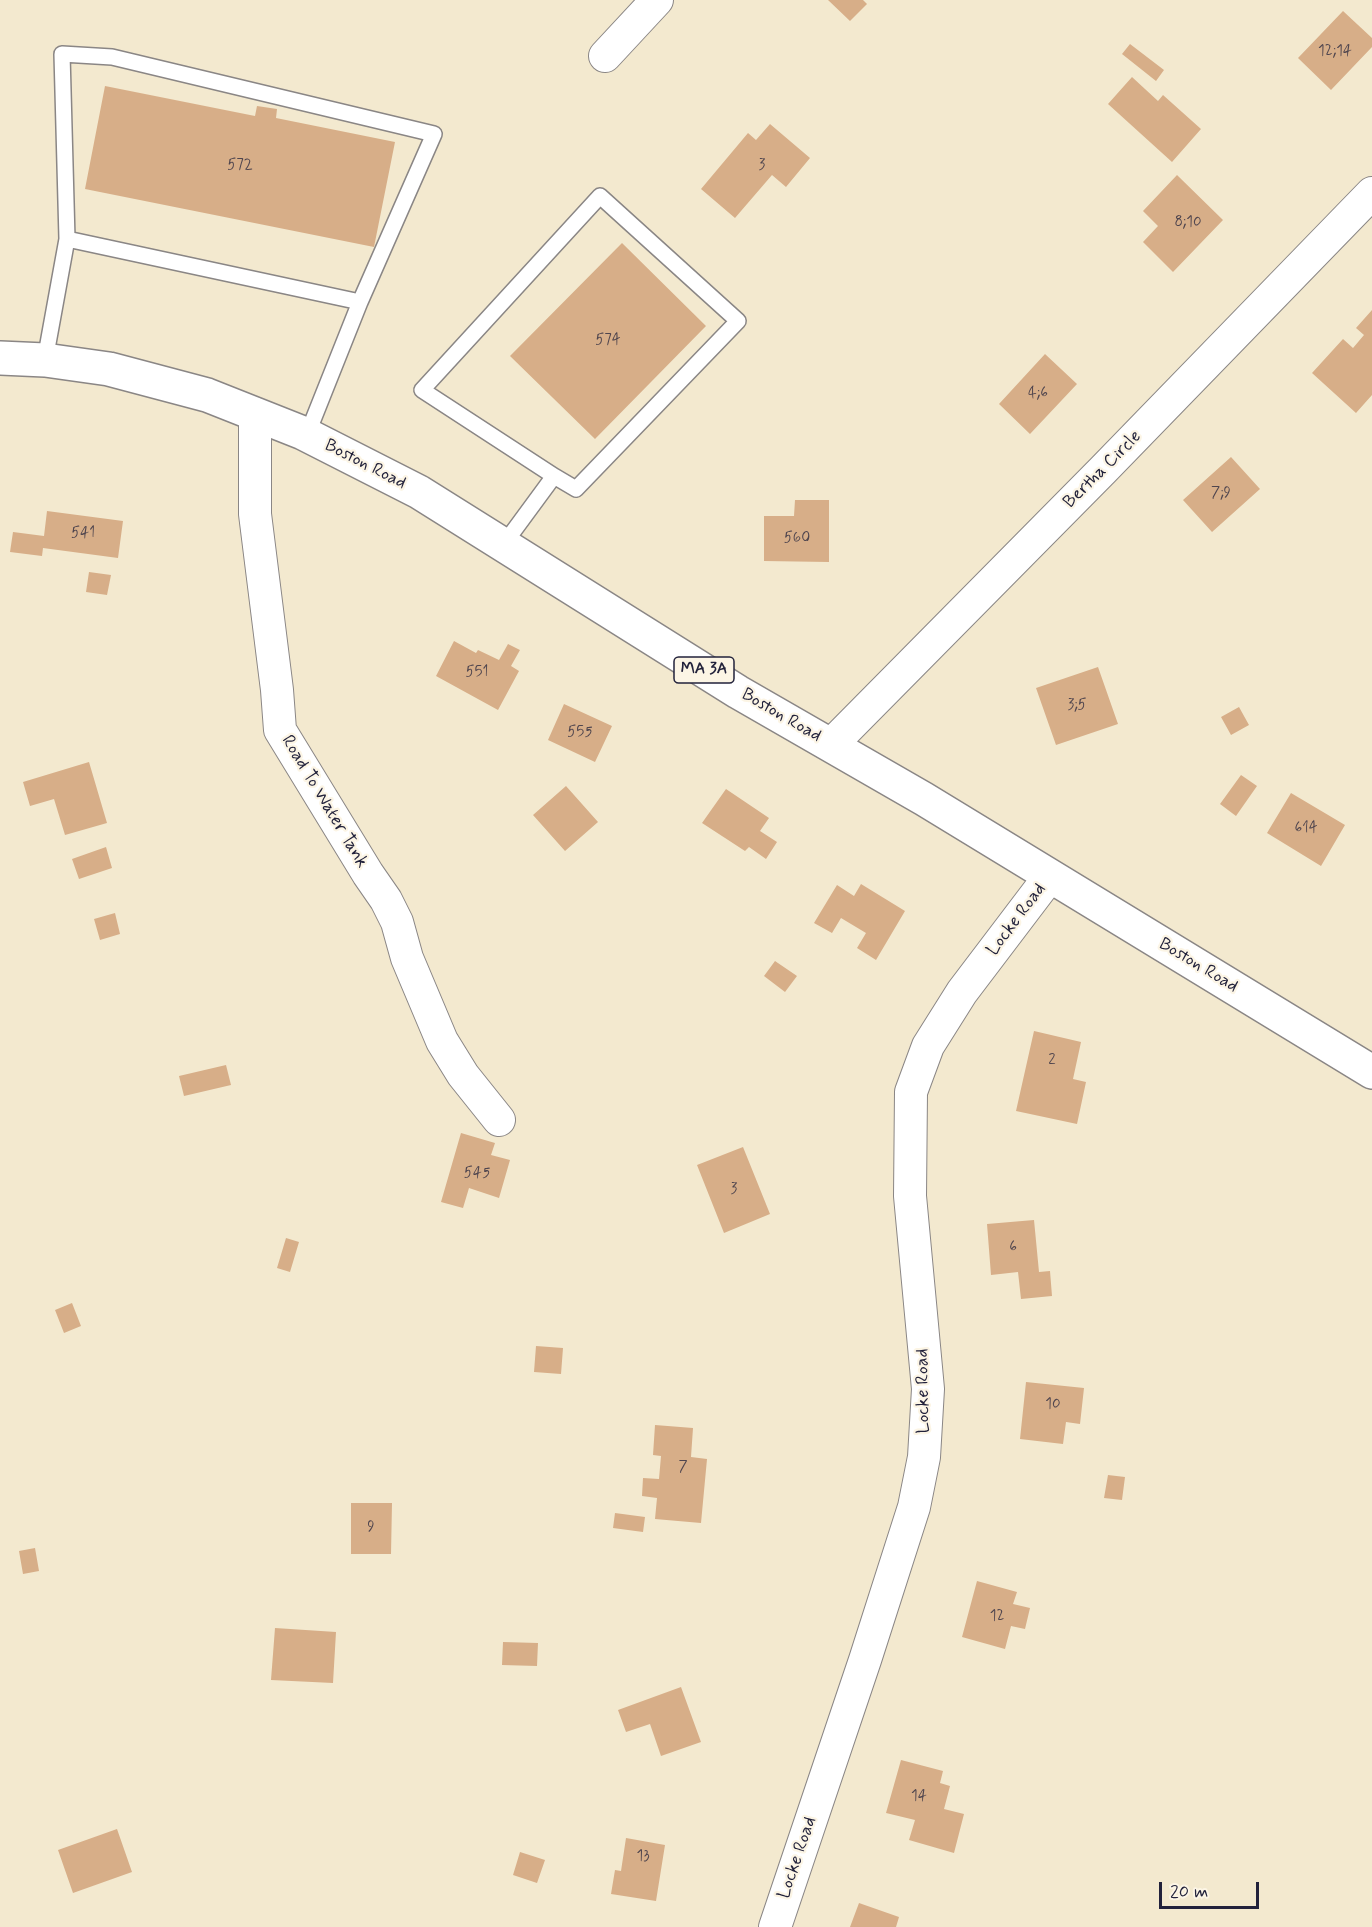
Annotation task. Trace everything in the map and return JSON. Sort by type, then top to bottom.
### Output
[{"type":"main road","name":"Boston Road","points":[[0,358],[45,360],[109,369],[207,395],[307,435],[419,492],[738,692],[1050,876],[1372,1072]]},
{"type":"street","points":[[605,56],[657,0]]},
{"type":"street","name":"Bertha Circle","points":[[831,745],[1372,193]]},
{"type":"street","name":"Road To Water Tank","points":[[255,414],[255,514],[280,730],[362,864],[387,900],[397,922],[407,958],[442,1041],[464,1075],[499,1120]]},
{"type":"street","name":"Locke Road","points":[[775,1927],[914,1507],[924,1456],[928,1389],[910,1196],[911,1092],[928,1046],[962,992],[1050,876]]},
{"type":"lane","points":[[45,360],[67,239],[63,54],[112,57],[434,134],[360,302],[307,435]]},
{"type":"lane","points":[[600,196],[738,321],[576,489],[554,476],[422,390],[600,196]]},
{"type":"lane","points":[[67,239],[360,302]]},
{"type":"lane","points":[[504,544],[554,476]]},
{"type":"building","points":[[828,0],[863,0],[867,4],[850,21]]},
{"type":"building","points":[[1343,11],[1372,38],[1372,47],[1331,90],[1298,58]]},
{"type":"building","points":[[1130,44],[1164,70],[1156,81],[1122,54]]},
{"type":"building","points":[[1132,77],[1158,101],[1163,95],[1201,129],[1172,162],[1108,104]]},
{"type":"building","points":[[105,86],[255,116],[257,106],[277,109],[276,118],[395,142],[374,247],[85,189]]},
{"type":"building","points":[[770,124],[810,158],[786,187],[772,175],[735,218],[701,189],[748,133],[756,140]]},
{"type":"building","points":[[1177,175],[1223,220],[1173,272],[1143,242],[1158,226],[1143,211]]},
{"type":"building","points":[[622,243],[706,326],[595,439],[510,356]]},
{"type":"building","points":[[1372,310],[1372,395],[1356,413],[1312,373],[1343,339],[1353,348],[1364,335],[1356,328]]},
{"type":"building","points":[[1045,354],[1077,384],[1030,434],[999,404]]},
{"type":"building","points":[[1231,457],[1260,489],[1212,532],[1183,500]]},
{"type":"building","points":[[795,500],[829,500],[829,562],[764,561],[764,516],[794,516]]},
{"type":"building","points":[[47,511],[123,521],[118,558],[43,548],[42,556],[10,552],[13,532],[44,536]]},
{"type":"building","points":[[89,572],[111,575],[107,595],[86,592]]},
{"type":"building","points":[[454,641],[476,653],[478,650],[499,660],[508,644],[520,650],[511,666],[519,671],[498,710],[436,676]]},
{"type":"building","points":[[1098,667],[1118,724],[1056,745],[1036,688]]},
{"type":"building","points":[[564,704],[612,726],[595,762],[548,740]]},
{"type":"building","points":[[1239,707],[1249,725],[1231,735],[1221,717]]},
{"type":"building","points":[[89,762],[107,823],[65,835],[54,799],[30,806],[23,782]]},
{"type":"building","points":[[1241,775],[1257,786],[1236,816],[1220,804]]},
{"type":"building","points":[[566,786],[598,822],[565,851],[533,815]]},
{"type":"building","points":[[726,789],[769,818],[760,831],[777,842],[766,859],[749,847],[745,851],[702,823]]},
{"type":"building","points":[[1291,793],[1345,825],[1321,866],[1267,833]]},
{"type":"building","points":[[106,847],[112,868],[79,879],[72,859]]},
{"type":"building","points":[[861,884],[905,911],[876,960],[857,948],[866,933],[841,918],[832,933],[814,923],[837,885],[854,896]]},
{"type":"building","points":[[115,913],[120,934],[100,940],[94,919]]},
{"type":"building","points":[[775,961],[797,976],[785,992],[764,976]]},
{"type":"building","points":[[1034,1031],[1081,1042],[1073,1079],[1086,1082],[1077,1124],[1016,1111]]},
{"type":"building","points":[[226,1065],[231,1085],[184,1096],[179,1076]]},
{"type":"building","points":[[461,1133],[495,1143],[491,1155],[510,1160],[499,1198],[469,1188],[463,1208],[441,1202]]},
{"type":"building","points":[[743,1147],[770,1214],[724,1233],[697,1165]]},
{"type":"building","points":[[1034,1220],[1039,1272],[1050,1271],[1052,1296],[1021,1299],[1018,1272],[991,1275],[987,1224]]},
{"type":"building","points":[[286,1238],[299,1242],[290,1272],[277,1268]]},
{"type":"building","points":[[72,1303],[81,1326],[64,1333],[55,1310]]},
{"type":"building","points":[[536,1346],[563,1348],[561,1374],[534,1372]]},
{"type":"building","points":[[1026,1382],[1084,1388],[1080,1424],[1066,1422],[1063,1444],[1020,1439]]},
{"type":"building","points":[[655,1425],[693,1428],[691,1457],[707,1459],[701,1523],[655,1519],[657,1498],[642,1496],[643,1478],[659,1479],[661,1456],[653,1455]]},
{"type":"building","points":[[1108,1475],[1125,1477],[1122,1500],[1104,1498]]},
{"type":"building","points":[[351,1503],[392,1503],[391,1554],[351,1554]]},
{"type":"building","points":[[615,1513],[645,1517],[643,1532],[613,1528]]},
{"type":"building","points":[[35,1548],[39,1571],[23,1574],[19,1551]]},
{"type":"building","points":[[977,1581],[1017,1592],[1013,1604],[1030,1608],[1025,1629],[1011,1626],[1005,1649],[962,1637]]},
{"type":"building","points":[[275,1628],[336,1632],[333,1683],[271,1680]]},
{"type":"building","points":[[503,1642],[538,1643],[537,1666],[502,1665]]},
{"type":"building","points":[[681,1687],[701,1742],[661,1756],[650,1724],[626,1732],[618,1710]]},
{"type":"building","points":[[901,1760],[943,1771],[940,1783],[950,1786],[944,1809],[964,1814],[954,1853],[909,1840],[915,1820],[886,1813]]},
{"type":"building","points":[[117,1829],[132,1872],[73,1893],[58,1850]]},
{"type":"building","points":[[626,1838],[665,1845],[656,1901],[611,1894],[615,1870],[621,1871]]},
{"type":"building","points":[[520,1852],[545,1860],[537,1883],[513,1875]]},
{"type":"building","points":[[859,1903],[899,1917],[896,1927],[850,1927]]}]
